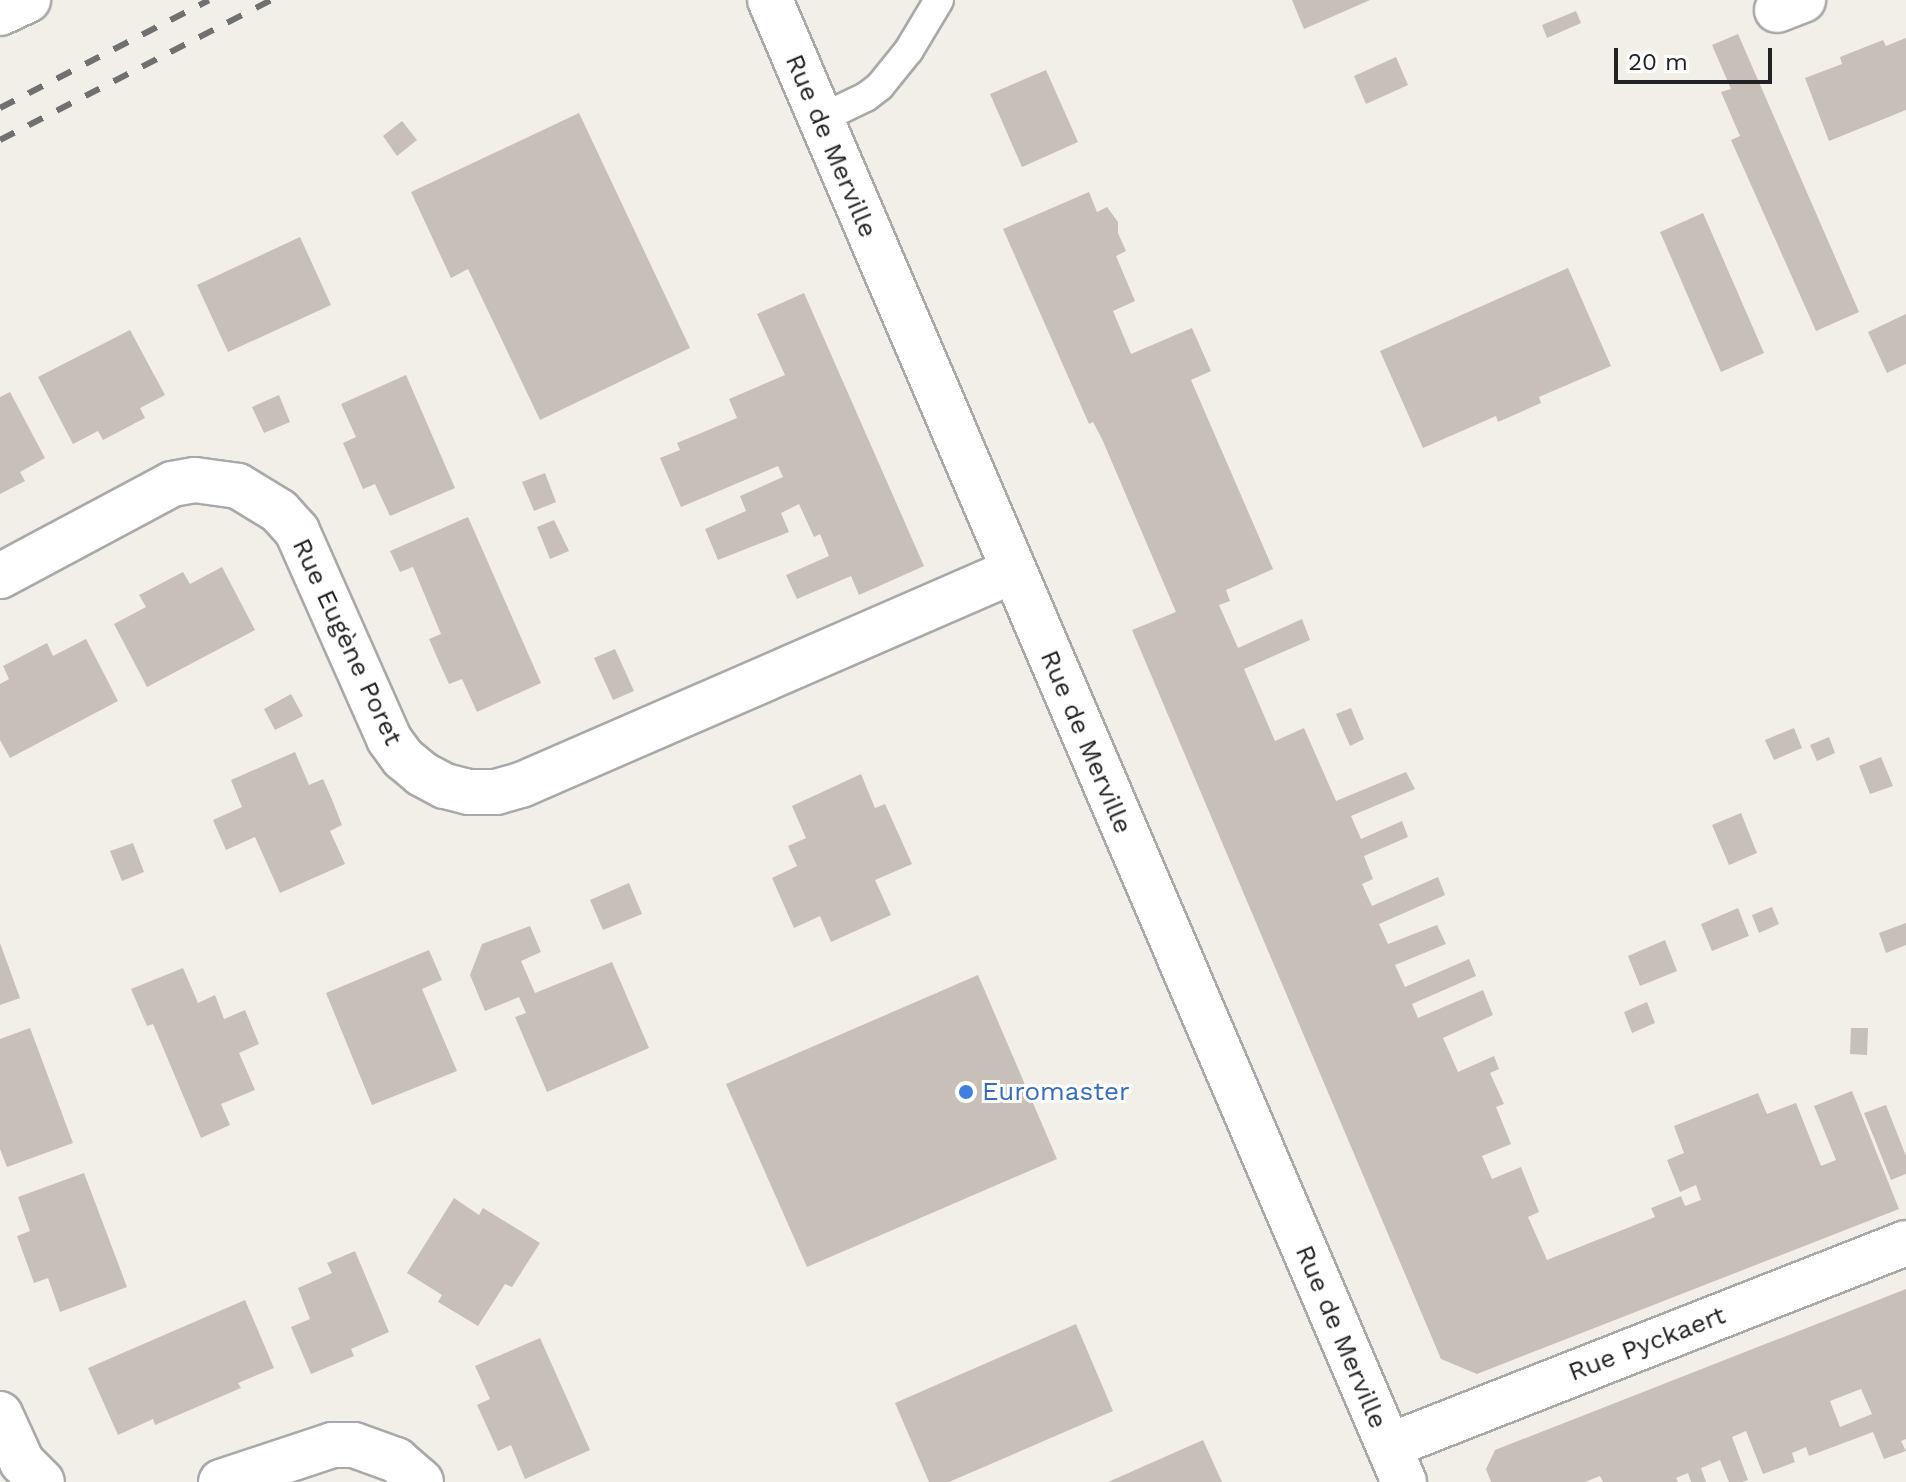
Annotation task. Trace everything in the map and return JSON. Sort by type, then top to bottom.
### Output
[{"type":"street","points":[[0,13],[28,0]]},
{"type":"street","name":"Rue de Merville","points":[[770,0],[1396,1464]]},
{"type":"street","name":"Rue Eugène Poret","points":[[0,576],[172,484],[195,480],[238,486],[279,511],[297,531],[389,739],[403,758],[422,774],[445,786],[469,792],[496,792],[521,785],[1013,571]]},
{"type":"street","name":"Rue Pyckaert","points":[[1396,1464],[1906,1243]]},
{"type":"street","points":[[0,1414],[22,1462],[42,1482]]},
{"type":"street","points":[[221,1482],[332,1445],[376,1450],[396,1460],[421,1482]]},
{"type":"lane","points":[[820,119],[866,97],[880,86],[903,59],[939,0]]},
{"type":"building","points":[[1292,0],[1370,0],[1304,29]]},
{"type":"building","points":[[1576,11],[1581,23],[1547,38],[1542,25]]},
{"type":"building","points":[[1738,34],[1859,312],[1816,331],[1731,140],[1740,136],[1721,92],[1731,89],[1712,45]]},
{"type":"building","points":[[1906,38],[1906,110],[1829,141],[1805,78],[1842,64],[1840,57],[1883,40],[1886,46]]},
{"type":"building","points":[[1396,57],[1408,85],[1366,104],[1354,76]]},
{"type":"building","points":[[1046,70],[1078,142],[1022,167],[990,94]]},
{"type":"building","points":[[579,113],[690,348],[540,420],[468,269],[451,278],[411,192]]},
{"type":"building","points":[[402,121],[417,140],[397,156],[383,136]]},
{"type":"building","points":[[1089,192],[1097,212],[1107,207],[1118,222],[1118,233],[1126,251],[1116,256],[1135,301],[1113,311],[1131,354],[1192,328],[1211,371],[1191,380],[1273,569],[1226,590],[1230,601],[1219,605],[1238,648],[1302,619],[1310,640],[1244,669],[1275,741],[1304,728],[1336,801],[1406,772],[1415,789],[1351,816],[1361,839],[1402,821],[1408,837],[1364,856],[1373,879],[1362,884],[1372,906],[1438,877],[1445,895],[1379,924],[1388,944],[1437,925],[1446,944],[1395,965],[1405,987],[1469,959],[1476,976],[1412,1004],[1418,1018],[1483,990],[1493,1015],[1443,1038],[1458,1072],[1494,1056],[1499,1069],[1490,1073],[1504,1104],[1496,1107],[1511,1144],[1482,1156],[1492,1179],[1521,1167],[1539,1212],[1528,1217],[1547,1260],[1655,1217],[1651,1208],[1681,1196],[1685,1206],[1701,1200],[1696,1185],[1680,1192],[1667,1160],[1684,1153],[1674,1126],[1758,1093],[1767,1114],[1796,1103],[1821,1166],[1836,1160],[1814,1106],[1852,1091],[1899,1209],[1477,1374],[1441,1359],[1132,630],[1176,612],[1102,439],[1093,422],[1089,424],[1003,229]]},
{"type":"building","points":[[1703,213],[1764,353],[1721,372],[1660,232]]},
{"type":"building","points":[[300,237],[331,305],[228,352],[197,285]]},
{"type":"building","points":[[1568,268],[1611,366],[1539,397],[1541,403],[1498,422],[1496,416],[1423,448],[1380,351]]},
{"type":"building","points":[[804,293],[924,566],[859,595],[851,576],[797,599],[786,575],[829,556],[820,534],[814,537],[799,504],[781,513],[789,532],[718,560],[705,529],[746,511],[740,496],[783,477],[778,466],[681,507],[660,458],[680,450],[677,443],[737,418],[729,399],[785,375],[757,314]]},
{"type":"building","points":[[1906,314],[1906,364],[1887,373],[1868,332]]},
{"type":"building","points":[[130,330],[165,395],[140,408],[145,418],[103,440],[98,431],[73,444],[38,377]]},
{"type":"building","points":[[406,375],[455,488],[390,516],[375,484],[363,489],[343,443],[356,437],[341,404]]},
{"type":"building","points":[[10,392],[45,458],[20,472],[25,481],[0,494],[0,397]]},
{"type":"building","points":[[279,395],[290,422],[264,433],[252,407]]},
{"type":"building","points":[[545,473],[556,502],[534,511],[522,482]]},
{"type":"building","points":[[468,517],[541,683],[477,712],[462,679],[449,684],[439,662],[429,639],[441,634],[413,567],[400,572],[390,551]]},
{"type":"building","points":[[554,520],[569,551],[550,559],[537,527]]},
{"type":"building","points":[[222,567],[255,630],[147,687],[114,624],[146,607],[139,595],[183,572],[190,584]]},
{"type":"building","points":[[86,639],[118,701],[10,758],[0,740],[0,684],[9,679],[3,666],[47,643],[53,656]]},
{"type":"building","points":[[615,649],[634,691],[613,700],[594,658]]},
{"type":"building","points":[[291,694],[303,716],[275,730],[264,709]]},
{"type":"building","points":[[1351,708],[1364,739],[1350,746],[1336,714]]},
{"type":"building","points":[[1794,728],[1802,748],[1774,760],[1765,740]]},
{"type":"building","points":[[1829,737],[1835,753],[1817,761],[1810,745]]},
{"type":"building","points":[[295,752],[309,785],[323,779],[342,825],[330,831],[345,864],[280,893],[255,837],[226,850],[213,820],[242,807],[231,780]]},
{"type":"building","points":[[1881,757],[1893,786],[1870,794],[1859,766]]},
{"type":"building","points":[[861,774],[875,808],[885,804],[912,864],[875,880],[891,915],[831,942],[820,916],[794,928],[772,878],[797,866],[788,846],[806,838],[792,806]]},
{"type":"building","points":[[1741,813],[1757,853],[1729,865],[1712,825]]},
{"type":"building","points":[[133,843],[144,872],[122,881],[110,851]]},
{"type":"building","points":[[629,883],[642,914],[603,930],[590,900]]},
{"type":"building","points":[[1772,907],[1779,924],[1759,933],[1752,915]]},
{"type":"building","points":[[1738,908],[1749,936],[1712,951],[1701,924]]},
{"type":"building","points":[[1906,923],[1906,945],[1886,953],[1879,933]]},
{"type":"building","points":[[530,926],[541,952],[521,961],[535,993],[612,962],[649,1048],[547,1092],[515,1017],[526,1013],[519,997],[485,1011],[470,975],[482,944]]},
{"type":"building","points":[[1665,940],[1677,971],[1640,986],[1628,956]]},
{"type":"building","points":[[0,943],[20,998],[0,1005]]},
{"type":"building","points":[[429,950],[442,980],[422,989],[457,1071],[372,1105],[326,993]]},
{"type":"building","points":[[183,968],[198,1003],[215,995],[224,1019],[245,1010],[259,1044],[239,1053],[255,1090],[221,1104],[230,1125],[201,1138],[153,1024],[147,1026],[131,989]]},
{"type":"building","points":[[978,975],[1057,1159],[807,1267],[726,1084]]},
{"type":"building","points":[[1647,1002],[1655,1023],[1632,1033],[1624,1012]]},
{"type":"building","points":[[30,1028],[73,1143],[7,1167],[0,1149],[0,1039]]},
{"type":"building","points":[[1851,1028],[1868,1028],[1867,1055],[1850,1054]]},
{"type":"building","points":[[1886,1105],[1906,1156],[1906,1174],[1891,1180],[1864,1113]]},
{"type":"building","points":[[84,1173],[127,1287],[60,1312],[48,1278],[34,1283],[17,1236],[30,1231],[18,1197]]},
{"type":"building","points":[[454,1198],[479,1215],[483,1208],[540,1243],[512,1287],[505,1284],[478,1326],[438,1302],[442,1295],[407,1273]]},
{"type":"building","points":[[355,1251],[389,1332],[351,1349],[354,1356],[311,1374],[291,1327],[310,1319],[298,1288],[332,1273],[327,1263]]},
{"type":"building","points":[[1906,1289],[1906,1439],[1901,1441],[1906,1451],[1884,1459],[1873,1432],[1809,1456],[1806,1447],[1792,1453],[1795,1462],[1763,1474],[1746,1431],[1732,1437],[1748,1480],[1742,1482],[1729,1482],[1720,1460],[1701,1468],[1706,1482],[1691,1482],[1688,1473],[1676,1478],[1678,1482],[1603,1482],[1600,1476],[1585,1482],[1491,1482],[1486,1469],[1495,1450]],"holes":[[[1861,1389],[1872,1414],[1840,1427],[1830,1401]]]},
{"type":"building","points":[[245,1300],[274,1368],[238,1383],[241,1388],[155,1425],[153,1419],[118,1435],[88,1368]]},
{"type":"building","points":[[1076,1324],[1113,1411],[949,1482],[929,1482],[895,1403]]},
{"type":"building","points":[[540,1338],[590,1450],[525,1479],[511,1445],[498,1451],[477,1405],[490,1399],[475,1366]]},
{"type":"building","points":[[1203,1440],[1222,1482],[1108,1482]]},
{"type":"railway","points":[[0,108],[209,0]]},
{"type":"railway","points":[[0,140],[271,0]]},
{"type":"place","name":"Euromaster","points":[[966,1092]]}]
